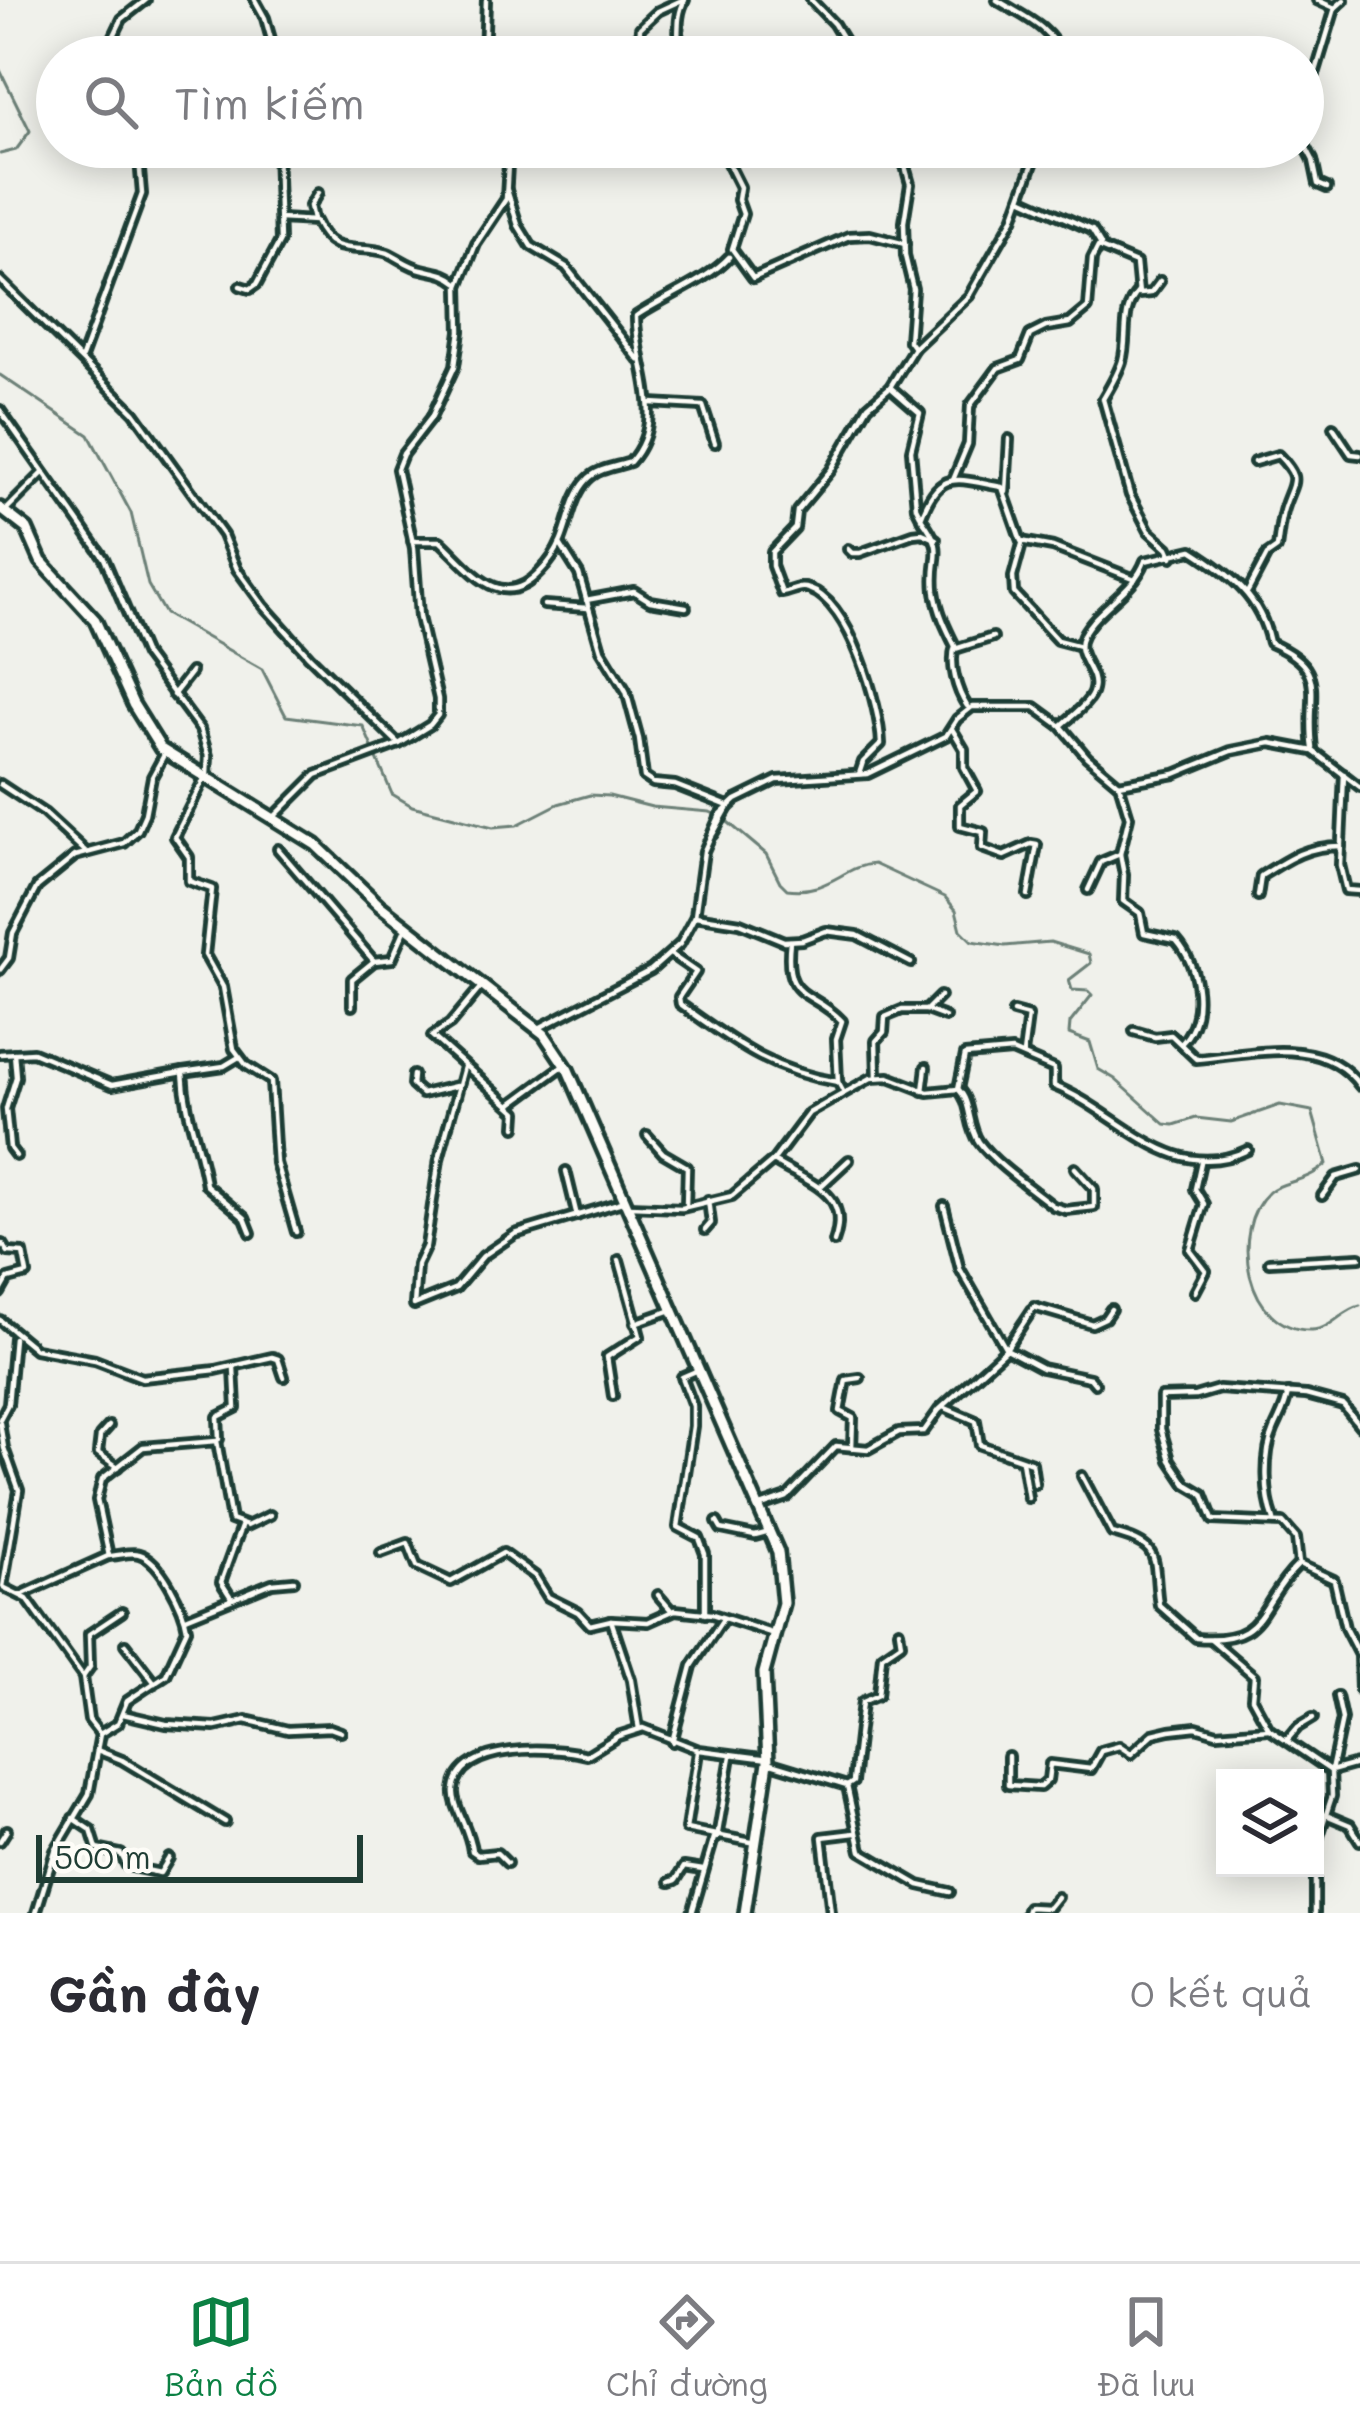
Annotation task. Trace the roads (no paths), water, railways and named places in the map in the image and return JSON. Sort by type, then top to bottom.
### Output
[{"type":"street","points":[[114,36],[146,0]]},
{"type":"street","points":[[255,0],[270,36]]},
{"type":"street","points":[[485,36],[486,0]]},
{"type":"street","points":[[639,36],[640,28],[658,11],[684,0]]},
{"type":"street","points":[[680,36],[678,15],[684,0]]},
{"type":"street","points":[[811,0],[841,36]]},
{"type":"street","points":[[997,0],[1050,36]]},
{"type":"street","points":[[1317,0],[1335,8]]},
{"type":"street","points":[[1324,45],[1335,8],[1344,0]]},
{"type":"street","points":[[82,358],[142,194],[140,168]]},
{"type":"street","points":[[240,286],[248,289],[257,284],[278,247],[277,168]]},
{"type":"street","points":[[274,817],[316,776],[399,744],[430,725],[439,708],[419,617],[398,465],[431,418],[454,366],[460,284],[476,244],[505,202],[508,168]]},
{"type":"street","points":[[730,168],[740,187],[737,200],[743,214],[731,249],[753,278],[849,236],[870,235],[904,244]]},
{"type":"street","points":[[906,168],[910,184],[904,244],[913,289],[910,341],[914,348]]},
{"type":"street","points":[[859,774],[882,741],[878,708],[864,668],[831,606],[810,589],[782,593],[771,557],[795,528],[797,511],[831,470],[868,406],[890,387],[914,348],[969,296],[1013,219],[1032,168]]},
{"type":"street","points":[[1315,168],[1318,184],[1327,188]]},
{"type":"street","points":[[507,190],[531,247],[566,267],[639,360]]},
{"type":"street","points":[[319,193],[310,206],[328,240],[440,271],[460,284]]},
{"type":"street","points":[[1021,199],[1095,232],[1101,246],[1136,263],[1138,292],[1126,309],[1121,363],[1103,399],[1130,495],[1149,530],[1172,557]]},
{"type":"street","points":[[280,219],[314,220]]},
{"type":"street","points":[[952,480],[968,444],[970,406],[998,368],[1020,360],[1030,334],[1070,323],[1088,308],[1092,259],[1101,246]]},
{"type":"street","points":[[412,542],[439,539],[481,580],[506,590],[530,583],[560,544],[587,480],[630,462],[648,428],[650,403],[639,360],[636,316],[716,272],[729,257]]},
{"type":"street","points":[[0,280],[140,421],[218,528],[237,569],[264,606],[399,744]]},
{"type":"street","points":[[1138,292],[1151,292],[1160,281]]},
{"type":"street","points":[[890,387],[920,413],[910,454],[916,507],[936,539],[936,595],[955,649],[952,658],[958,692],[969,708]]},
{"type":"street","points":[[650,403],[703,406],[716,443]]},
{"type":"street","points":[[0,410],[104,558],[145,655],[200,729],[208,756],[206,775],[175,837],[189,857],[189,881],[212,889],[206,959],[222,984],[234,1049],[272,1083],[276,1163],[296,1232]]},
{"type":"street","points":[[1333,427],[1351,454],[1360,455]]},
{"type":"street","points":[[1009,439],[1006,492],[1010,518],[1023,542],[1013,591],[1057,640],[1080,646]]},
{"type":"street","points":[[1248,591],[1267,555],[1277,548],[1284,505],[1295,481],[1292,469],[1278,455],[1254,462]]},
{"type":"street","points":[[44,472],[3,510],[27,529],[43,564],[94,620],[133,704],[165,753],[316,845],[406,927],[537,1029],[565,1065],[778,1552],[783,1604],[764,1681],[769,1761],[746,1913]]},
{"type":"street","points":[[921,516],[938,485],[952,480],[1000,486],[1006,492]]},
{"type":"street","points":[[848,549],[860,553],[922,533],[936,539]]},
{"type":"street","points":[[1023,542],[1053,547],[1135,579]]},
{"type":"street","points":[[560,544],[579,574],[601,650],[629,701],[644,777],[728,808]]},
{"type":"street","points":[[1061,726],[1094,688],[1080,646],[1086,631],[1135,579],[1144,561],[1195,551],[1248,591],[1267,625],[1270,643],[1294,653],[1312,677],[1313,751]]},
{"type":"street","points":[[544,605],[587,604],[634,591],[650,602],[686,607]]},
{"type":"street","points":[[955,649],[993,637]]},
{"type":"street","points":[[173,695],[191,672]]},
{"type":"street","points":[[537,1029],[640,976],[670,954],[695,916],[703,855],[713,834],[728,808],[756,788],[777,780],[875,771],[952,730],[969,708],[1030,705],[1061,726],[1119,784],[1129,817],[1120,854],[1124,901],[1140,913],[1144,933],[1176,940],[1190,958],[1198,1011],[1191,1033],[1181,1044]]},
{"type":"street","points":[[952,730],[964,749],[964,767],[978,793],[960,805],[960,826],[983,832],[983,849],[1004,856],[1036,845],[1028,895]]},
{"type":"street","points":[[1119,784],[1175,774],[1252,746],[1288,744],[1313,751],[1360,787]]},
{"type":"street","points":[[0,970],[37,887],[75,856],[124,843],[138,830],[146,814],[152,776],[165,753]]},
{"type":"street","points":[[1343,774],[1340,868],[1345,889],[1360,891]]},
{"type":"street","points":[[0,784],[48,816],[86,852]]},
{"type":"street","points":[[1258,896],[1259,879],[1297,853],[1312,846],[1341,846]]},
{"type":"street","points":[[278,849],[374,961]]},
{"type":"street","points":[[1088,890],[1101,862],[1120,854]]},
{"type":"street","points":[[695,916],[744,924],[790,941],[826,931],[857,934],[911,963]]},
{"type":"street","points":[[352,1006],[352,979],[374,961],[393,957],[406,927]]},
{"type":"street","points":[[790,941],[788,964],[799,992],[842,1021],[836,1039],[838,1082],[844,1093]]},
{"type":"street","points":[[670,954],[696,970],[680,1004],[773,1066],[838,1082]]},
{"type":"street","points":[[484,984],[450,1024],[432,1035],[520,1115],[516,1127]]},
{"type":"street","points":[[926,1010],[940,996]]},
{"type":"street","points":[[877,1077],[876,1041],[884,1032],[885,1017],[902,1010],[926,1010],[946,1017]]},
{"type":"street","points":[[1013,1012],[1028,1016],[1022,1055]]},
{"type":"street","points":[[1134,1031],[1155,1037],[1171,1035],[1196,1059],[1309,1052],[1344,1067],[1360,1086]]},
{"type":"street","points":[[958,1089],[967,1054],[1012,1051],[1054,1069],[1053,1085],[1095,1105],[1119,1126],[1169,1155],[1202,1162],[1248,1150]]},
{"type":"street","points":[[0,1054],[33,1052],[112,1085],[224,1066],[239,1057]]},
{"type":"street","points":[[14,1053],[16,1077],[6,1109],[10,1148],[16,1156]]},
{"type":"street","points":[[510,1106],[565,1065]]},
{"type":"street","points":[[923,1091],[926,1066]]},
{"type":"street","points":[[464,1067],[439,1159],[426,1246],[417,1265],[414,1305],[456,1288],[483,1256],[507,1238],[628,1203],[686,1207],[732,1196],[773,1161],[806,1115],[877,1077],[895,1078],[923,1091],[958,1089],[980,1144],[1054,1206],[1066,1210],[1094,1207],[1094,1189],[1075,1168]]},
{"type":"street","points":[[183,1072],[185,1112],[206,1185],[245,1218],[250,1233]]},
{"type":"street","points":[[413,1075],[412,1085],[422,1094],[456,1086]]},
{"type":"street","points":[[647,1135],[663,1153],[687,1167],[686,1207]]},
{"type":"street","points":[[821,1186],[849,1160]]},
{"type":"street","points":[[773,1161],[821,1186],[839,1216],[834,1243]]},
{"type":"street","points":[[1195,1292],[1206,1271],[1190,1250],[1204,1204],[1195,1190],[1202,1162]]},
{"type":"street","points":[[1322,1196],[1336,1177],[1360,1170]]},
{"type":"street","points":[[566,1171],[578,1216]]},
{"type":"street","points":[[705,1230],[711,1222],[708,1200]]},
{"type":"street","points":[[944,1206],[960,1269],[1006,1349],[1034,1366],[1090,1378],[1095,1384]]},
{"type":"street","points":[[0,1293],[8,1279],[27,1274],[23,1253],[8,1252],[3,1244]]},
{"type":"street","points":[[1269,1262],[1360,1257]]},
{"type":"street","points":[[614,1396],[607,1357],[640,1338],[619,1260]]},
{"type":"street","points":[[761,1506],[788,1497],[834,1447],[868,1449],[899,1432],[924,1431],[1006,1349],[1034,1307],[1092,1324],[1111,1309]]},
{"type":"street","points":[[635,1323],[672,1310]]},
{"type":"street","points":[[0,1320],[40,1351],[103,1362],[142,1378],[233,1368],[274,1357],[284,1377]]},
{"type":"street","points":[[15,1335],[8,1404],[0,1421],[19,1490],[3,1587],[33,1606],[83,1677],[88,1720],[100,1734]]},
{"type":"street","points":[[233,1368],[236,1408],[218,1417],[219,1442],[230,1518],[241,1526]]},
{"type":"street","points":[[698,1371],[682,1377],[693,1406],[693,1426],[678,1527],[699,1538],[705,1554],[705,1614]]},
{"type":"street","points":[[852,1448],[853,1418],[841,1414],[841,1403],[846,1380],[860,1378]]},
{"type":"street","points":[[1299,1564],[1294,1534],[1287,1525],[1274,1520],[1213,1520],[1203,1494],[1186,1484],[1170,1460],[1161,1429],[1160,1399],[1195,1396],[1211,1389],[1320,1397],[1343,1405],[1360,1426]]},
{"type":"street","points":[[1274,1520],[1268,1497],[1268,1457],[1271,1435],[1284,1416],[1288,1393]]},
{"type":"street","points":[[943,1407],[976,1420],[980,1444],[1017,1455],[1028,1498]]},
{"type":"street","points":[[109,1426],[100,1436],[98,1453],[118,1467]]},
{"type":"street","points":[[109,1556],[98,1518],[102,1479],[143,1447],[219,1442]]},
{"type":"street","points":[[1022,1461],[1032,1463],[1035,1484]]},
{"type":"street","points":[[1082,1476],[1112,1534],[1137,1539],[1152,1556],[1159,1605],[1194,1637],[1238,1638],[1254,1628],[1278,1584],[1299,1564]]},
{"type":"street","points":[[232,1599],[221,1582],[241,1526],[269,1515]]},
{"type":"street","points":[[717,1522],[721,1529],[755,1536],[771,1531]]},
{"type":"street","points":[[381,1553],[408,1543],[417,1566],[451,1582],[502,1553],[535,1576],[548,1597],[578,1612],[589,1624],[648,1622],[670,1610],[705,1614],[774,1634]]},
{"type":"street","points":[[21,1595],[109,1556],[136,1553],[146,1557],[177,1593],[187,1629],[169,1672],[127,1701],[118,1723],[100,1734],[88,1794],[48,1866],[36,1913]]},
{"type":"street","points":[[1299,1564],[1334,1580],[1345,1628],[1359,1655],[1360,1690]]},
{"type":"street","points":[[185,1618],[279,1581],[294,1581]]},
{"type":"street","points":[[658,1595],[670,1610]]},
{"type":"street","points":[[83,1677],[90,1667],[88,1635],[122,1612]]},
{"type":"street","points":[[672,1742],[692,1666],[723,1619]]},
{"type":"street","points":[[611,1620],[632,1680],[639,1729]]},
{"type":"street","points":[[847,1786],[853,1782],[857,1761],[862,1702],[878,1695],[881,1658],[901,1643],[899,1630]]},
{"type":"street","points":[[1211,1640],[1254,1676],[1252,1698],[1270,1729],[1330,1771]]},
{"type":"street","points":[[125,1644],[155,1683]]},
{"type":"street","points":[[1324,1821],[1342,1720],[1337,1696]]},
{"type":"street","points":[[123,1714],[161,1724],[215,1727],[246,1720],[286,1730],[333,1728],[341,1732]]},
{"type":"street","points":[[1287,1740],[1313,1718]]},
{"type":"street","points":[[1008,1756],[1008,1785],[1040,1787],[1048,1780],[1050,1764],[1093,1769],[1100,1752],[1119,1746],[1131,1754],[1161,1732],[1196,1727],[1217,1733],[1270,1729]]},
{"type":"street","points":[[507,1863],[497,1853],[472,1852],[470,1832],[454,1802],[454,1784],[461,1773],[494,1753],[569,1750],[587,1755],[639,1729],[698,1750],[769,1761],[847,1786]]},
{"type":"street","points":[[97,1750],[139,1769],[225,1822]]},
{"type":"street","points":[[698,1750],[686,1828],[715,1838],[756,1843]]},
{"type":"street","points":[[692,1913],[715,1838],[730,1756]]},
{"type":"street","points":[[1330,1771],[1360,1762]]},
{"type":"street","points":[[847,1786],[861,1850],[920,1885],[950,1892]]},
{"type":"street","points":[[1326,1815],[1350,1825],[1360,1840]]},
{"type":"street","points":[[73,1818],[91,1830],[97,1849],[119,1853],[127,1866],[160,1873],[170,1858]]},
{"type":"street","points":[[0,1841],[7,1830]]},
{"type":"street","points":[[831,1913],[822,1837],[855,1833]]},
{"type":"street","points":[[670,1882],[684,1867],[704,1870]]},
{"type":"street","points":[[1315,1877],[1315,1913]]},
{"type":"street","points":[[1025,1913],[1028,1907],[1048,1908],[1057,1897]]},
{"type":"waterway","points":[[0,70],[30,131],[16,150],[0,154]]},
{"type":"waterway","points":[[0,375],[89,435],[131,513],[148,585],[165,614],[262,669],[286,716],[363,726],[392,794],[412,806],[493,827],[517,825],[558,804],[590,795],[710,812],[766,854],[787,889],[814,888],[874,864],[945,897],[956,910],[961,930],[972,941],[1005,946],[1050,942],[1089,954],[1091,963],[1069,980],[1072,990],[1092,995],[1070,1023],[1069,1034],[1090,1042],[1098,1069],[1165,1124],[1196,1118],[1231,1122],[1280,1105],[1312,1111],[1327,1164],[1274,1188],[1256,1209],[1249,1230],[1250,1276],[1271,1314],[1289,1326],[1318,1329],[1360,1306]]}]
